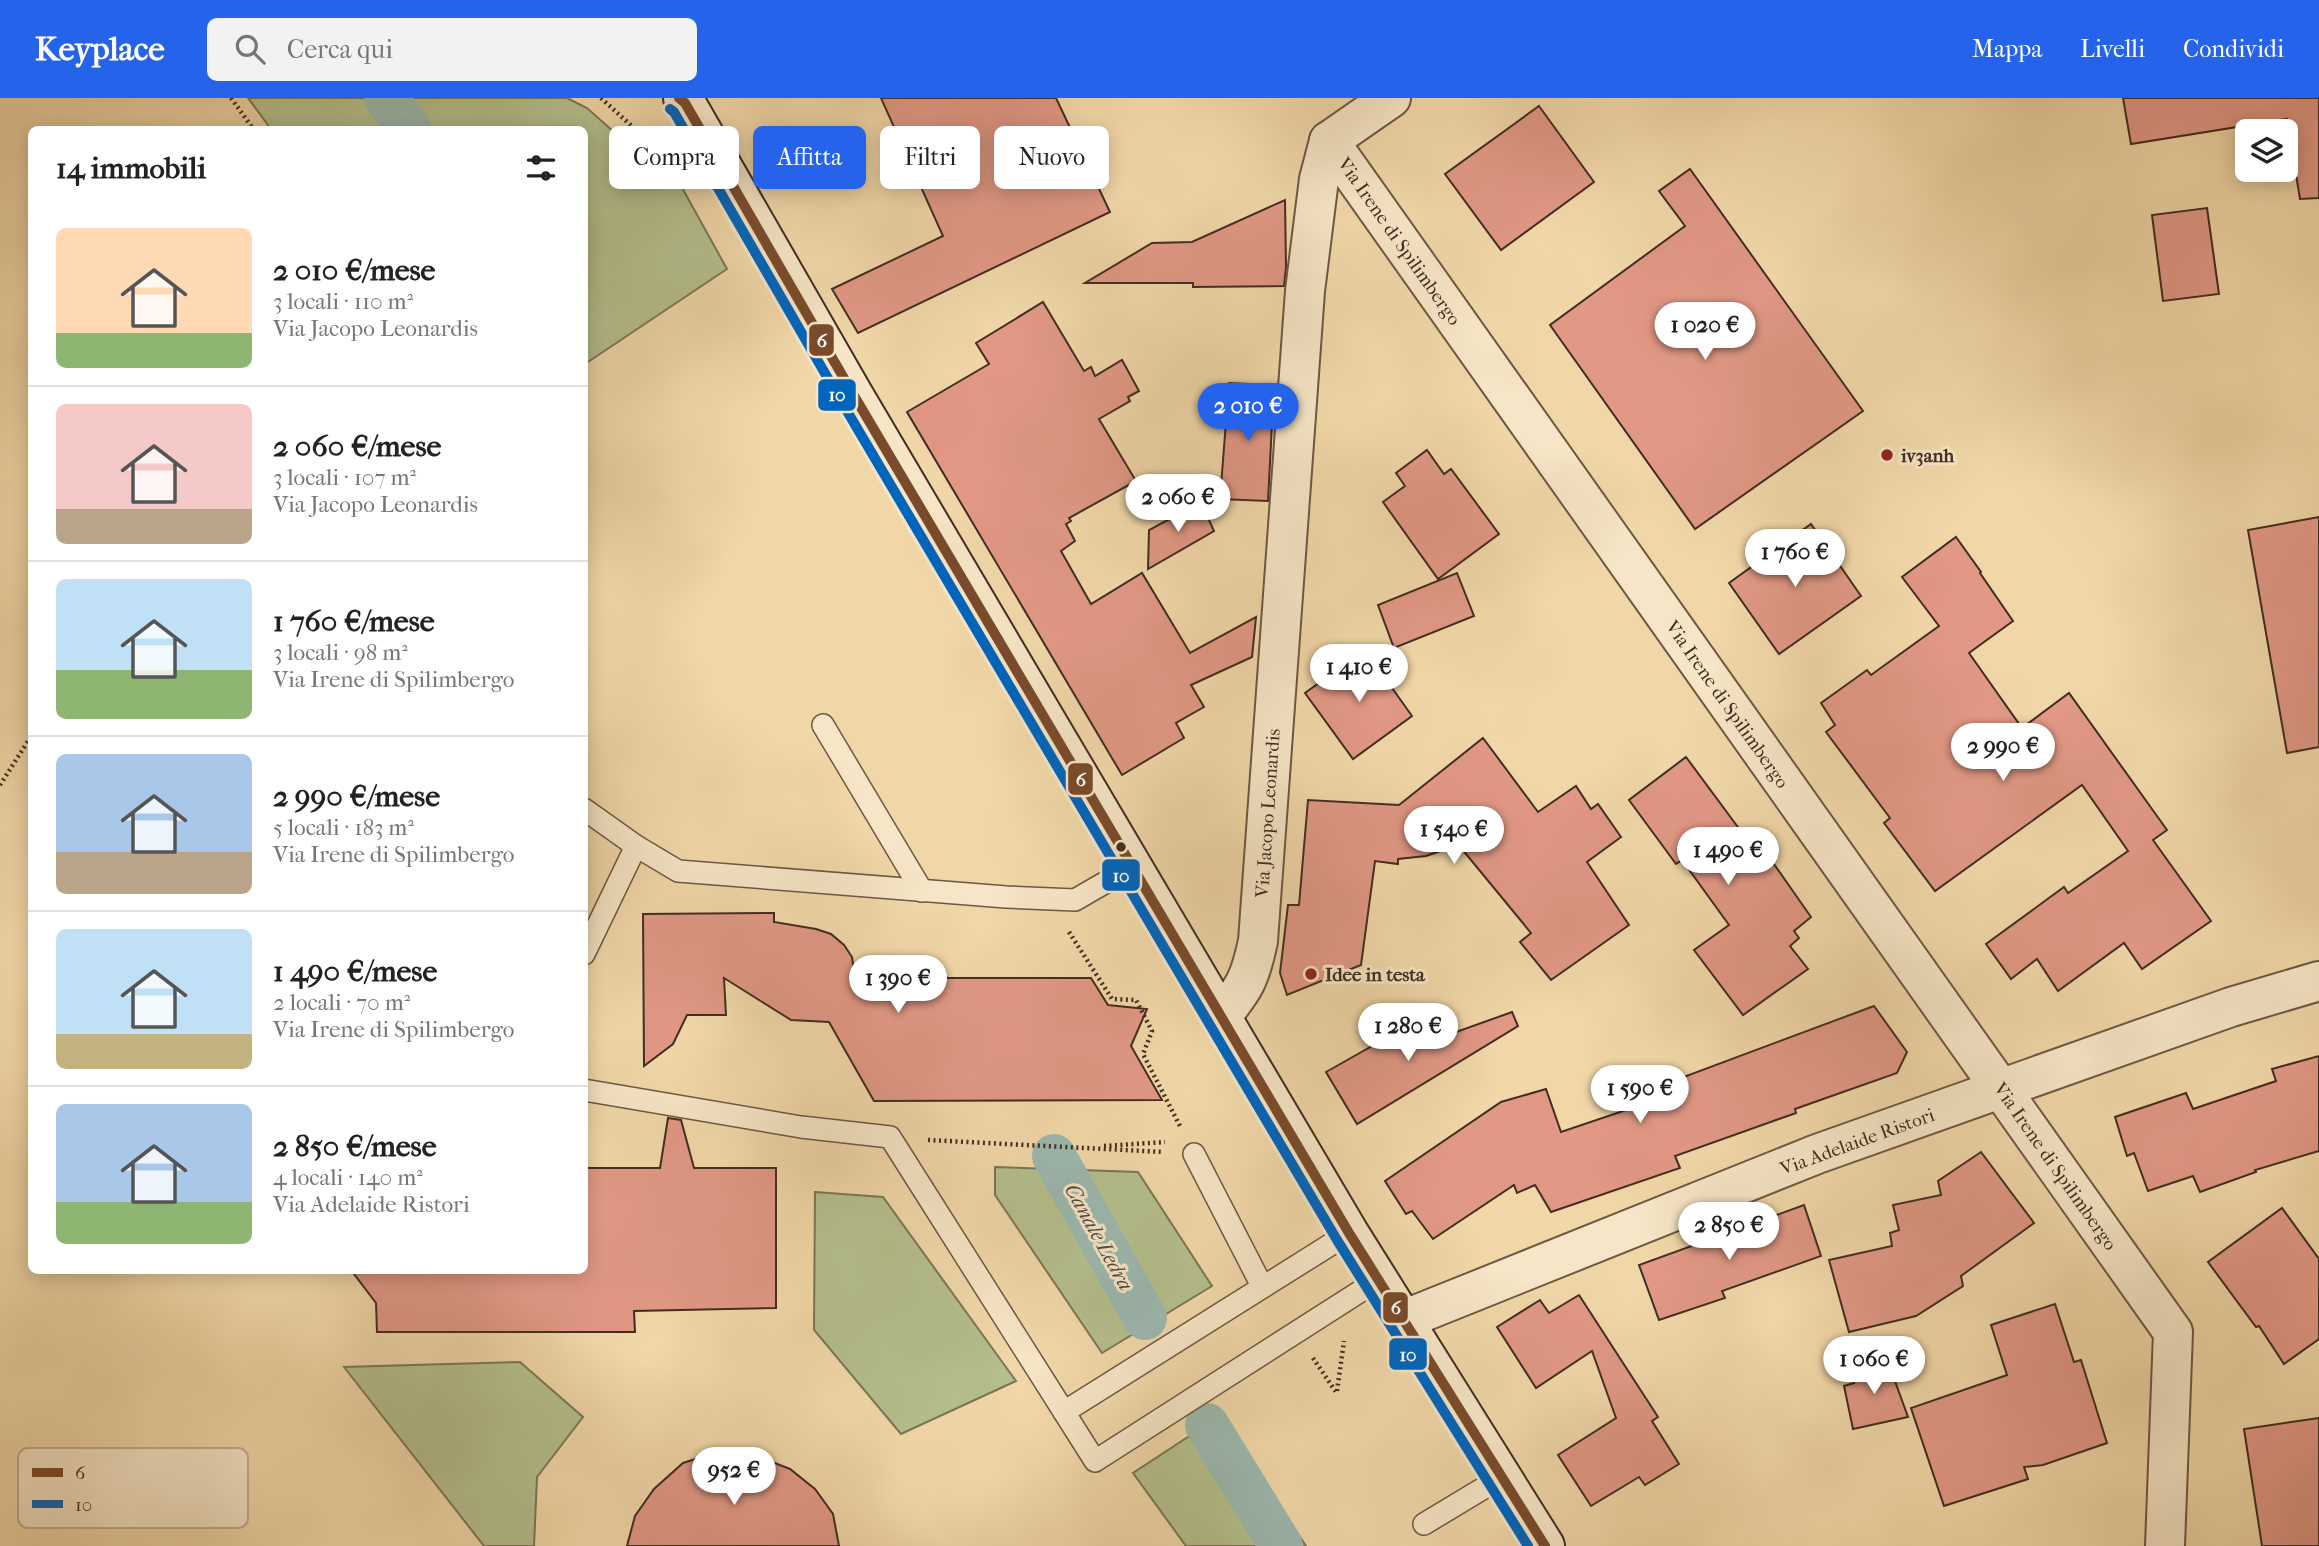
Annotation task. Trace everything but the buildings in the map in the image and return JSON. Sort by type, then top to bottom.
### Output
[{"type":"street","points":[[1329,141],[1391,98]]},
{"type":"street","points":[[682,100],[1349,1233],[1545,1546]]},
{"type":"street","name":"Via Jacopo Leonardis","points":[[1221,1017],[1245,988],[1258,941],[1305,291],[1319,179],[1329,141]]},
{"type":"street","name":"Via Irene di Spilimbergo","points":[[1329,141],[2173,1332],[2165,1546]]},
{"type":"street","name":"Via Adelaide Ristori","points":[[1403,1320],[1817,1154],[2231,1007],[2319,981]]},
{"type":"lane","points":[[823,726],[922,891]]},
{"type":"lane","points":[[588,812],[678,872],[1074,900],[1132,867]]},
{"type":"lane","points":[[588,946],[636,846]]},
{"type":"lane","points":[[588,1091],[801,1127],[890,1138],[1095,1461],[1378,1280]]},
{"type":"lane","points":[[1190,1147],[1262,1286]]},
{"type":"lane","points":[[1064,1412],[1349,1233]]},
{"type":"lane","points":[[1424,1524],[1502,1477]]},
{"type":"path","points":[[231,98],[251,126]]},
{"type":"path","points":[[601,98],[632,126]]},
{"type":"path","points":[[0,785],[28,741]]},
{"type":"path","points":[[890,1138],[1084,1148],[1190,1147],[1143,1054],[1152,1031],[1136,1000],[1112,999],[1048,899]]},
{"type":"path","points":[[1084,1148],[1174,1141]]},
{"type":"path","points":[[1336,1392],[1346,1332]]},
{"type":"green space","points":[[248,98],[567,98],[587,108],[609,128],[609,189],[683,189],[727,269],[588,362],[588,126],[269,126]]},
{"type":"green space","points":[[995,1167],[1138,1172],[1212,1286],[1102,1353],[995,1195]]},
{"type":"green space","points":[[815,1192],[883,1197],[1016,1381],[901,1434],[814,1330]]},
{"type":"green space","points":[[520,1362],[583,1417],[537,1477],[534,1546],[484,1546],[344,1367]]},
{"type":"green space","points":[[1220,1416],[1306,1546],[1186,1546],[1133,1473]]},
{"type":"waterway","name":"Canale Ledra","points":[[386,98],[407,126]]},
{"type":"waterway","name":"Canale Ledra","points":[[1054,1156],[1145,1318]]},
{"type":"waterway","name":"Canale Ledra","points":[[1207,1425],[1281,1546]]},
{"type":"transit line","name":"6","points":[[679,98],[685,103],[853,394],[1349,1233],[1545,1546]]},
{"type":"transit line","name":"10","points":[[670,109],[1337,1240],[1528,1546]]},
{"type":"place","name":"iv3anh","points":[[1887,455]]},
{"type":"place","name":"Idee in testa","points":[[1311,974]]}]
